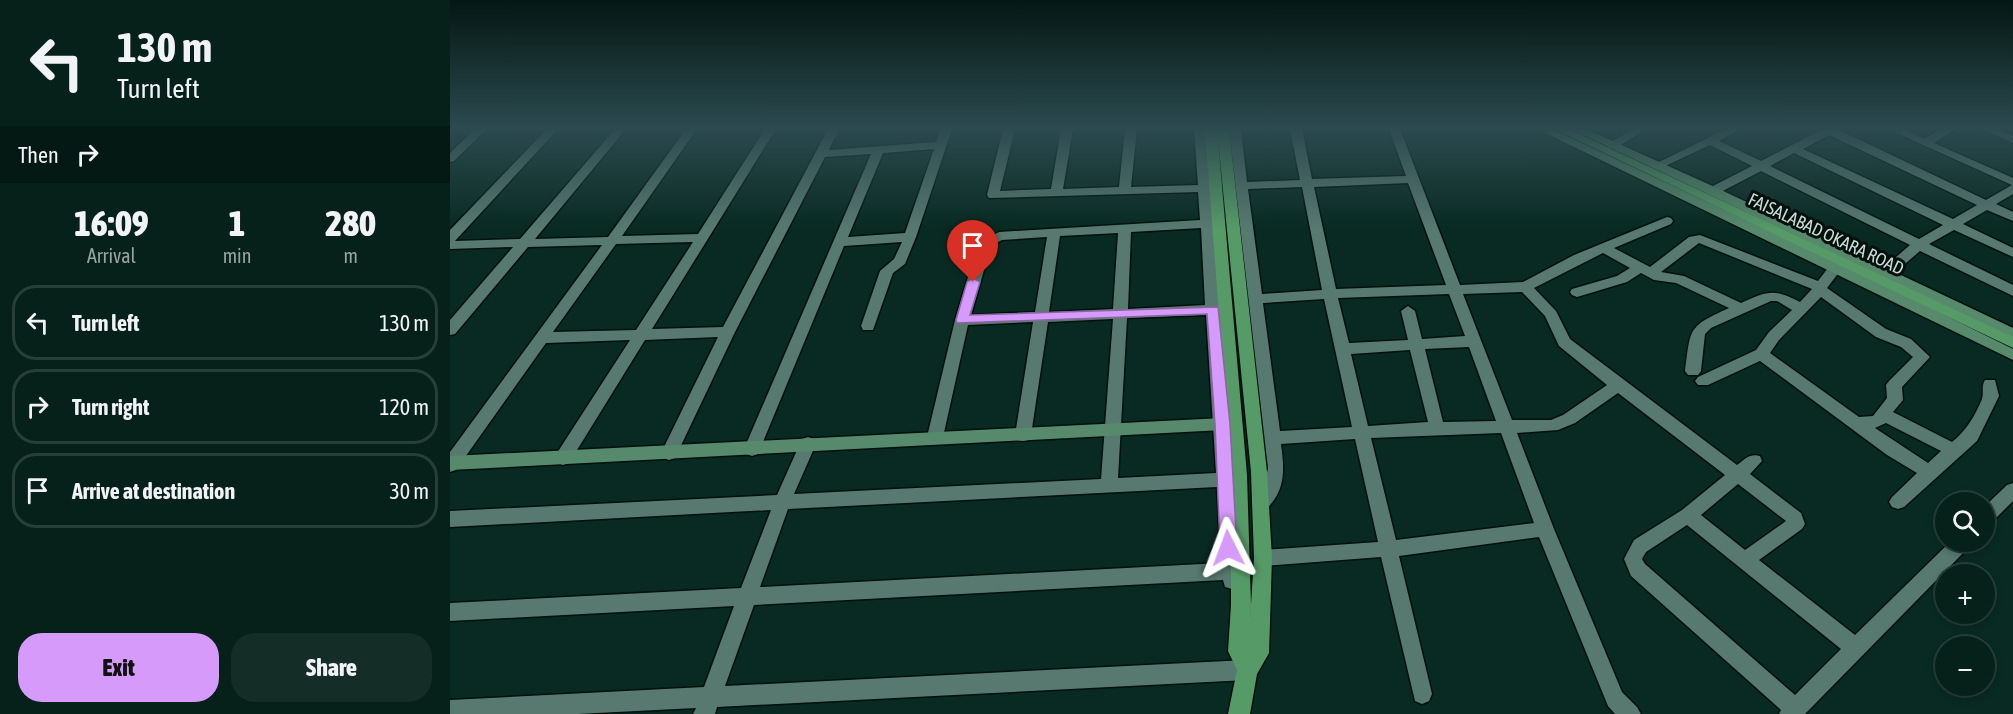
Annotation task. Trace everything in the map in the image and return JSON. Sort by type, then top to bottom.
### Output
[{"type":"main road","points":[[1213,162],[1241,605],[1238,651],[1247,670]]},
{"type":"main road","points":[[1226,162],[1259,472],[1263,558],[1259,653],[1247,670],[1239,714]]},
{"type":"main road","points":[[1613,162],[1836,267],[2013,355]]},
{"type":"main road","name":"FAISALABAD OKARA ROAD","points":[[1629,162],[2013,343]]},
{"type":"main road","points":[[1648,162],[2013,334]]},
{"type":"main road","points":[[450,464],[752,449],[935,437],[1023,435],[1223,424]]},
{"type":"street","points":[[450,238],[522,162]]},
{"type":"street","points":[[450,330],[593,162]]},
{"type":"street","points":[[450,464],[668,162]]},
{"type":"street","points":[[563,458],[750,162]]},
{"type":"street","points":[[669,453],[728,332],[818,162]]},
{"type":"street","points":[[752,449],[873,162]]},
{"type":"street","points":[[868,326],[887,271],[900,261],[910,237],[935,162]]},
{"type":"street","points":[[1001,162],[993,195],[1204,188]]},
{"type":"street","points":[[1056,193],[1061,162]]},
{"type":"street","points":[[1125,190],[1128,162]]},
{"type":"street","points":[[1202,162],[1223,424],[1232,477],[1230,571],[1241,605]]},
{"type":"street","points":[[1239,162],[1257,299],[1276,476],[1272,491],[1261,504]]},
{"type":"street","points":[[1303,162],[1330,294],[1422,694]]},
{"type":"street","points":[[1407,162],[1545,529],[1615,699],[1630,714]]},
{"type":"street","points":[[1656,166],[1664,162]]},
{"type":"street","points":[[1753,162],[2013,291]]},
{"type":"street","points":[[1713,191],[1768,162]]},
{"type":"street","points":[[1823,162],[2013,253]]},
{"type":"street","points":[[1899,162],[2013,217]]},
{"type":"street","points":[[1969,162],[2013,182]]},
{"type":"street","points":[[1242,186],[1413,178]]},
{"type":"street","points":[[1886,273],[1920,244],[2013,189]]},
{"type":"street","points":[[1257,299],[1454,288],[1525,287],[1604,248],[1667,221]]},
{"type":"street","points":[[935,437],[962,320],[985,244],[999,236],[1206,224]]},
{"type":"street","points":[[1109,486],[1125,228]]},
{"type":"street","points":[[1023,435],[1054,232]]},
{"type":"street","points":[[839,242],[910,237]]},
{"type":"street","points":[[450,245],[702,238]]},
{"type":"street","points":[[1577,292],[1646,270],[1700,238],[1820,288],[1881,333],[1906,343],[1923,357],[1894,385],[1895,400],[1890,403],[1885,415],[1871,424],[1855,423]]},
{"type":"street","points":[[1604,248],[1659,277],[1678,279],[1740,308]]},
{"type":"street","points":[[1802,309],[1775,296],[1769,296],[1706,324],[1698,332],[1698,376],[1761,354],[1774,336],[1802,309],[1836,267]]},
{"type":"street","points":[[1525,287],[1551,314],[1564,342],[1795,518],[1796,524],[1745,560]]},
{"type":"street","points":[[962,320],[1213,310]]},
{"type":"street","points":[[1408,310],[1437,428]]},
{"type":"street","points":[[541,339],[728,332]]},
{"type":"street","points":[[1343,349],[1474,341]]},
{"type":"street","points":[[1761,354],[1893,450],[1931,473]]},
{"type":"street","points":[[1898,502],[1971,436],[1991,396],[1990,384]]},
{"type":"street","points":[[1273,438],[1437,428],[1552,426],[1569,419],[1618,385]]},
{"type":"street","points":[[1885,415],[1953,450]]},
{"type":"street","points":[[707,706],[782,503],[808,444]]},
{"type":"street","points":[[1754,461],[1688,515],[1640,546],[1633,559],[1638,570],[1792,711],[1952,552]]},
{"type":"street","points":[[450,519],[1109,486],[1232,477]]},
{"type":"street","points":[[1995,508],[2013,490]]},
{"type":"street","points":[[1688,515],[1856,648]]},
{"type":"street","points":[[1263,558],[1388,549],[1545,529]]},
{"type":"street","points":[[450,612],[1230,571]]},
{"type":"street","points":[[450,711],[707,706],[1247,670]]},
{"type":"route","points":[[973,282],[962,320],[1213,310],[1223,424],[1228,548]]}]
